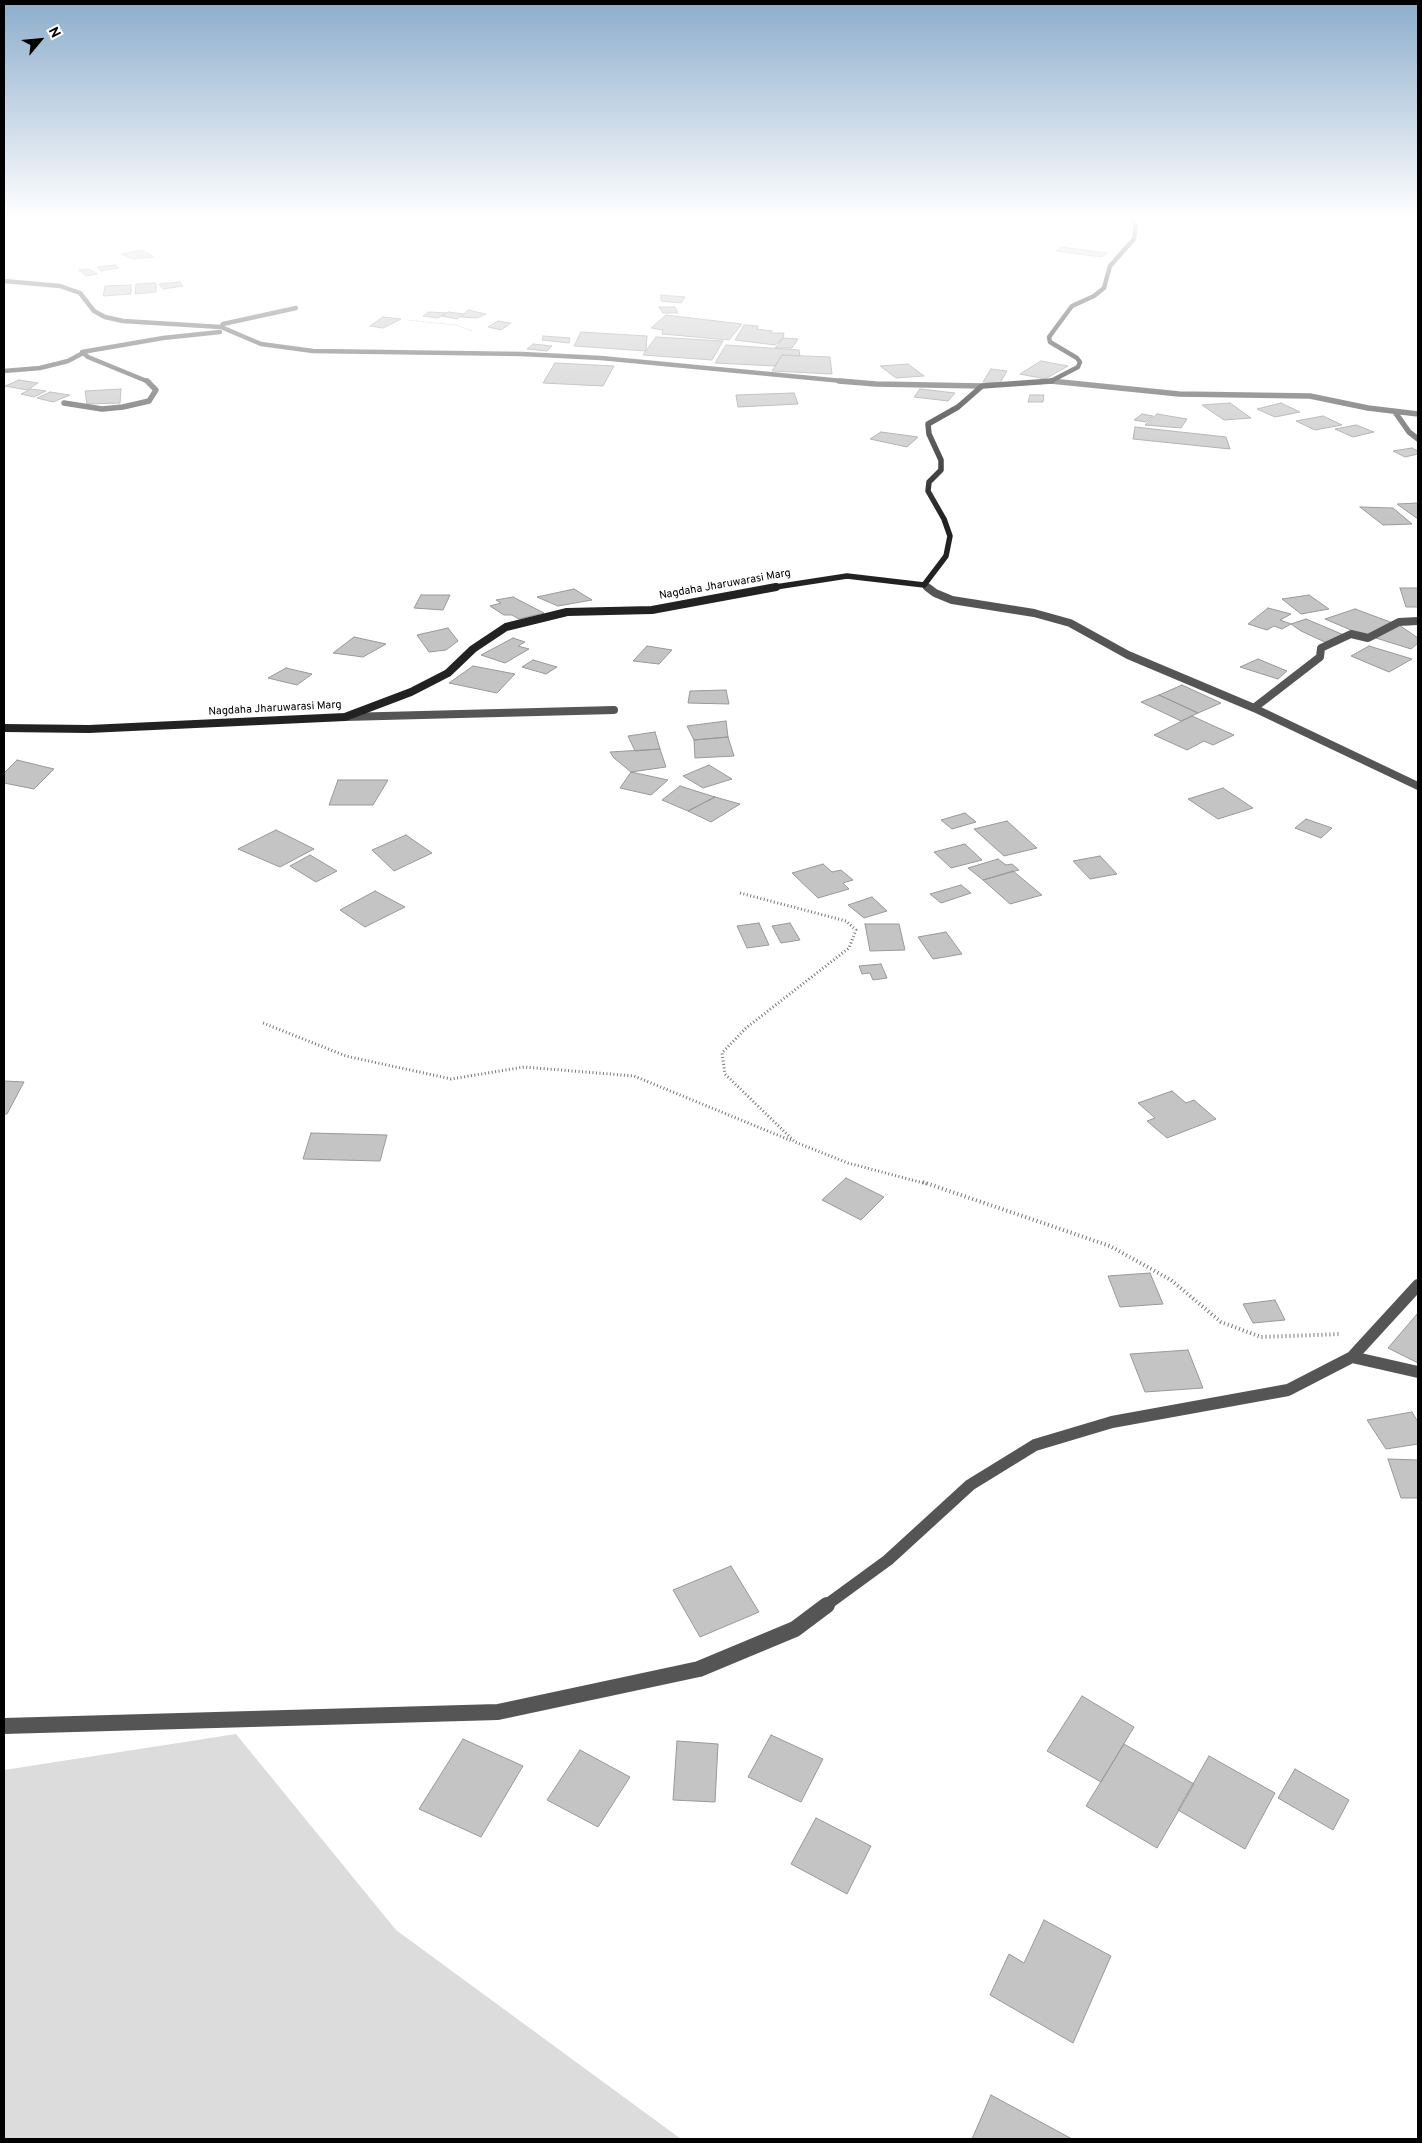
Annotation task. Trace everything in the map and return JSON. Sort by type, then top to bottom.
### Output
[{"type":"street","points":[[115,319],[221,327],[261,344],[313,351],[522,354],[601,358],[876,384],[982,386],[1051,381],[1179,394],[1310,396],[1395,412],[1418,414]]},
{"type":"street","points":[[221,327],[223,324],[246,319]]},
{"type":"street","points":[[1051,381],[1078,367],[1080,362],[1050,342],[1049,337],[1062,319]]},
{"type":"street","points":[[4,371],[40,368],[68,360],[82,352],[163,338],[228,331]]},
{"type":"street","points":[[64,403],[102,409],[123,408],[149,401],[156,390],[148,381],[88,357],[83,353]]},
{"type":"street","points":[[982,386],[958,407],[928,424],[929,434],[941,460],[941,470],[929,482],[928,491],[944,519],[950,536],[946,556],[924,585],[935,593],[952,600],[1034,613],[1070,623],[1128,655],[1254,708],[1418,786]]},
{"type":"street","points":[[1395,412],[1409,432],[1418,439]]},
{"type":"street","name":"Nagdaha Jharuwarasi Marg","points":[[4,728],[88,729],[345,717],[411,692],[448,673],[473,649],[506,627],[566,612],[652,610],[818,579],[848,576],[924,585]]},
{"type":"street","points":[[1254,708],[1320,657],[1320,648],[1351,634],[1368,638],[1399,622],[1418,621]]},
{"type":"street","points":[[345,717],[614,710]]},
{"type":"street","points":[[4,1726],[498,1712],[700,1669],[795,1629],[888,1560],[970,1485],[1035,1445],[1112,1422],[1288,1390],[1352,1357],[1418,1285]]},
{"type":"street","points":[[1352,1357],[1418,1372]]},
{"type":"path","points":[[740,893],[846,920],[856,930],[849,948],[746,1028],[722,1053],[725,1074],[795,1142]]},
{"type":"path","points":[[262,1023],[346,1056],[451,1079],[524,1068],[634,1076],[848,1163],[937,1186],[1110,1246],[1171,1280],[1220,1322],[1261,1337],[1374,1333]]},
{"type":"shaded area","points":[[236,1734],[396,1930],[681,2139],[4,2139],[4,1770]]},
{"type":"building","points":[[380,319],[401,319],[383,328],[370,326]]},
{"type":"building","points":[[661,319],[700,319],[742,324],[729,340],[662,334],[663,330],[651,328]]},
{"type":"building","points":[[498,321],[511,323],[501,330],[488,327]]},
{"type":"building","points":[[744,325],[758,326],[757,329],[772,331],[771,333],[784,333],[783,338],[775,345],[735,340]]},
{"type":"building","points":[[581,332],[647,336],[646,351],[574,346]]},
{"type":"building","points":[[543,336],[570,338],[569,343],[542,340]]},
{"type":"building","points":[[656,337],[723,341],[712,360],[643,355]]},
{"type":"building","points":[[783,338],[798,339],[792,348],[775,348]]},
{"type":"building","points":[[533,344],[552,346],[547,351],[527,349]]},
{"type":"building","points":[[726,345],[799,350],[800,356],[782,355],[775,366],[715,363]]},
{"type":"building","points":[[782,355],[830,357],[832,374],[772,371]]},
{"type":"building","points":[[1041,361],[1068,366],[1045,379],[1020,374]]},
{"type":"building","points":[[555,363],[614,366],[603,386],[543,383]]},
{"type":"building","points":[[908,364],[924,376],[896,378],[880,366]]},
{"type":"building","points":[[991,369],[1007,371],[1000,383],[983,382]]},
{"type":"building","points":[[19,380],[38,383],[27,390],[5,386]]},
{"type":"building","points":[[31,389],[46,391],[34,397],[21,394]]},
{"type":"building","points":[[121,389],[120,403],[87,404],[85,391]]},
{"type":"building","points":[[920,389],[955,393],[948,401],[914,397]]},
{"type":"building","points":[[50,392],[70,395],[53,402],[37,398]]},
{"type":"building","points":[[794,393],[798,404],[738,407],[736,395]]},
{"type":"building","points":[[1030,395],[1044,395],[1043,402],[1028,402]]},
{"type":"building","points":[[1230,403],[1251,418],[1224,420],[1202,405]]},
{"type":"building","points":[[1281,403],[1300,412],[1275,417],[1257,409]]},
{"type":"building","points":[[1142,414],[1153,416],[1146,422],[1134,420]]},
{"type":"building","points":[[1157,414],[1187,419],[1181,428],[1145,425]]},
{"type":"building","points":[[1323,416],[1342,425],[1315,430],[1296,421]]},
{"type":"building","points":[[1356,425],[1374,432],[1353,437],[1335,429]]},
{"type":"building","points":[[1135,427],[1226,437],[1230,449],[1133,439]]},
{"type":"building","points":[[881,432],[918,437],[907,447],[870,439]]},
{"type":"building","points":[[1412,448],[1418,451],[1418,454],[1405,457],[1393,451]]},
{"type":"building","points":[[1418,503],[1418,519],[1397,504]]},
{"type":"building","points":[[1360,507],[1393,508],[1412,524],[1383,525]]},
{"type":"building","points":[[1400,588],[1418,588],[1418,607],[1406,607]]},
{"type":"building","points":[[574,589],[592,600],[558,606],[537,597]]},
{"type":"building","points":[[421,595],[450,595],[443,610],[414,608]]},
{"type":"building","points":[[1309,595],[1329,609],[1301,614],[1282,599]]},
{"type":"building","points":[[513,597],[544,613],[519,619],[512,615],[504,615],[490,606],[501,603],[496,600]]},
{"type":"building","points":[[1268,608],[1291,614],[1280,620],[1291,624],[1282,629],[1274,626],[1267,630],[1248,624]]},
{"type":"building","points":[[1355,609],[1393,623],[1365,636],[1325,619]]},
{"type":"building","points":[[1306,619],[1344,635],[1327,643],[1301,631],[1291,624]]},
{"type":"building","points":[[1399,625],[1418,638],[1418,643],[1411,649],[1376,638]]},
{"type":"building","points":[[448,628],[458,641],[446,650],[429,652],[417,635]]},
{"type":"building","points":[[354,637],[386,644],[363,657],[333,653]]},
{"type":"building","points":[[513,638],[525,642],[518,646],[529,649],[505,663],[481,655]]},
{"type":"building","points":[[647,646],[672,650],[659,664],[633,661]]},
{"type":"building","points":[[1369,646],[1412,659],[1389,672],[1351,656]]},
{"type":"building","points":[[1258,659],[1287,671],[1278,679],[1240,667]]},
{"type":"building","points":[[533,660],[557,667],[546,674],[522,667]]},
{"type":"building","points":[[473,666],[515,674],[497,693],[449,683]]},
{"type":"building","points":[[286,668],[312,674],[297,685],[268,678]]},
{"type":"building","points":[[1182,685],[1221,703],[1198,713],[1159,695]]},
{"type":"building","points":[[726,690],[729,704],[688,703],[690,691]]},
{"type":"building","points":[[1159,695],[1198,713],[1181,721],[1141,702]]},
{"type":"building","points":[[1192,716],[1234,735],[1213,745],[1204,741],[1187,750],[1154,735]]},
{"type":"building","points":[[726,721],[728,737],[694,740],[687,726]]},
{"type":"building","points":[[655,732],[660,749],[635,751],[628,736]]},
{"type":"building","points":[[728,737],[734,756],[695,758],[694,740]]},
{"type":"building","points":[[660,749],[666,767],[631,772],[614,758],[610,752]]},
{"type":"building","points":[[17,760],[54,769],[34,789],[4,783],[4,773]]},
{"type":"building","points":[[709,765],[732,779],[703,788],[683,776]]},
{"type":"building","points":[[631,772],[668,780],[651,795],[620,788]]},
{"type":"building","points":[[338,780],[388,780],[373,805],[329,805]]},
{"type":"building","points":[[680,786],[715,797],[688,811],[662,800]]},
{"type":"building","points":[[1223,788],[1253,808],[1218,819],[1188,799]]},
{"type":"building","points":[[715,797],[740,804],[711,822],[688,811]]},
{"type":"building","points":[[965,813],[976,822],[952,829],[941,820]]},
{"type":"building","points":[[1306,819],[1332,828],[1321,838],[1295,828]]},
{"type":"building","points":[[1007,821],[1037,848],[1004,856],[974,829]]},
{"type":"building","points":[[276,830],[314,849],[280,867],[238,849]]},
{"type":"building","points":[[406,835],[432,853],[394,871],[372,850]]},
{"type":"building","points":[[965,844],[982,860],[951,868],[934,852]]},
{"type":"building","points":[[310,855],[337,871],[316,882],[290,866]]},
{"type":"building","points":[[1100,856],[1117,874],[1090,879],[1073,861]]},
{"type":"building","points":[[998,859],[1006,865],[1012,864],[1019,870],[983,880],[968,868]]},
{"type":"building","points":[[823,864],[832,872],[841,870],[853,880],[843,883],[849,889],[818,898],[792,873]]},
{"type":"building","points":[[1013,871],[1042,895],[1010,904],[983,880]]},
{"type":"building","points":[[961,885],[971,893],[941,903],[930,894]]},
{"type":"building","points":[[375,891],[405,907],[365,927],[340,910]]},
{"type":"building","points":[[872,897],[887,911],[864,918],[848,905]]},
{"type":"building","points":[[759,923],[769,945],[747,948],[737,926]]},
{"type":"building","points":[[790,923],[800,940],[781,943],[772,926]]},
{"type":"building","points":[[865,924],[899,924],[905,950],[870,951]]},
{"type":"building","points":[[946,932],[962,954],[933,959],[918,937]]},
{"type":"building","points":[[881,964],[887,978],[873,980],[870,973],[862,974],[859,966]]},
{"type":"building","points":[[4,1081],[24,1082],[7,1114],[4,1114]]},
{"type":"building","points":[[1172,1091],[1186,1103],[1194,1100],[1216,1119],[1167,1138],[1147,1121],[1155,1118],[1138,1103]]},
{"type":"building","points":[[311,1133],[387,1135],[380,1161],[303,1159]]},
{"type":"building","points":[[846,1178],[884,1197],[861,1220],[822,1200]]},
{"type":"building","points":[[1150,1273],[1163,1304],[1120,1307],[1108,1276]]},
{"type":"building","points":[[1275,1300],[1285,1320],[1253,1323],[1243,1304]]},
{"type":"building","points":[[1418,1313],[1418,1363],[1388,1348]]},
{"type":"building","points":[[1188,1350],[1203,1388],[1145,1392],[1130,1354]]},
{"type":"building","points":[[1412,1412],[1418,1422],[1418,1444],[1386,1449],[1367,1420]]},
{"type":"building","points":[[1388,1459],[1418,1460],[1418,1498],[1401,1498]]},
{"type":"building","points":[[731,1566],[759,1612],[700,1637],[673,1590]]},
{"type":"building","points":[[1082,1696],[1134,1727],[1101,1782],[1047,1751]]},
{"type":"building","points":[[771,1735],[823,1759],[801,1802],[748,1777]]},
{"type":"building","points":[[463,1739],[523,1766],[481,1837],[419,1809]]},
{"type":"building","points":[[677,1741],[718,1744],[715,1802],[673,1800]]},
{"type":"building","points":[[1124,1744],[1194,1784],[1157,1848],[1086,1806]]},
{"type":"building","points":[[580,1750],[630,1777],[598,1827],[547,1800]]},
{"type":"building","points":[[1209,1756],[1275,1793],[1245,1849],[1178,1810]]},
{"type":"building","points":[[1295,1769],[1349,1800],[1333,1830],[1278,1798]]},
{"type":"building","points":[[816,1818],[871,1846],[847,1894],[791,1864]]},
{"type":"building","points":[[1044,1920],[1111,1956],[1073,2043],[990,1995],[1009,1954],[1024,1963]]},
{"type":"building","points":[[991,2095],[1072,2139],[972,2139]]}]
